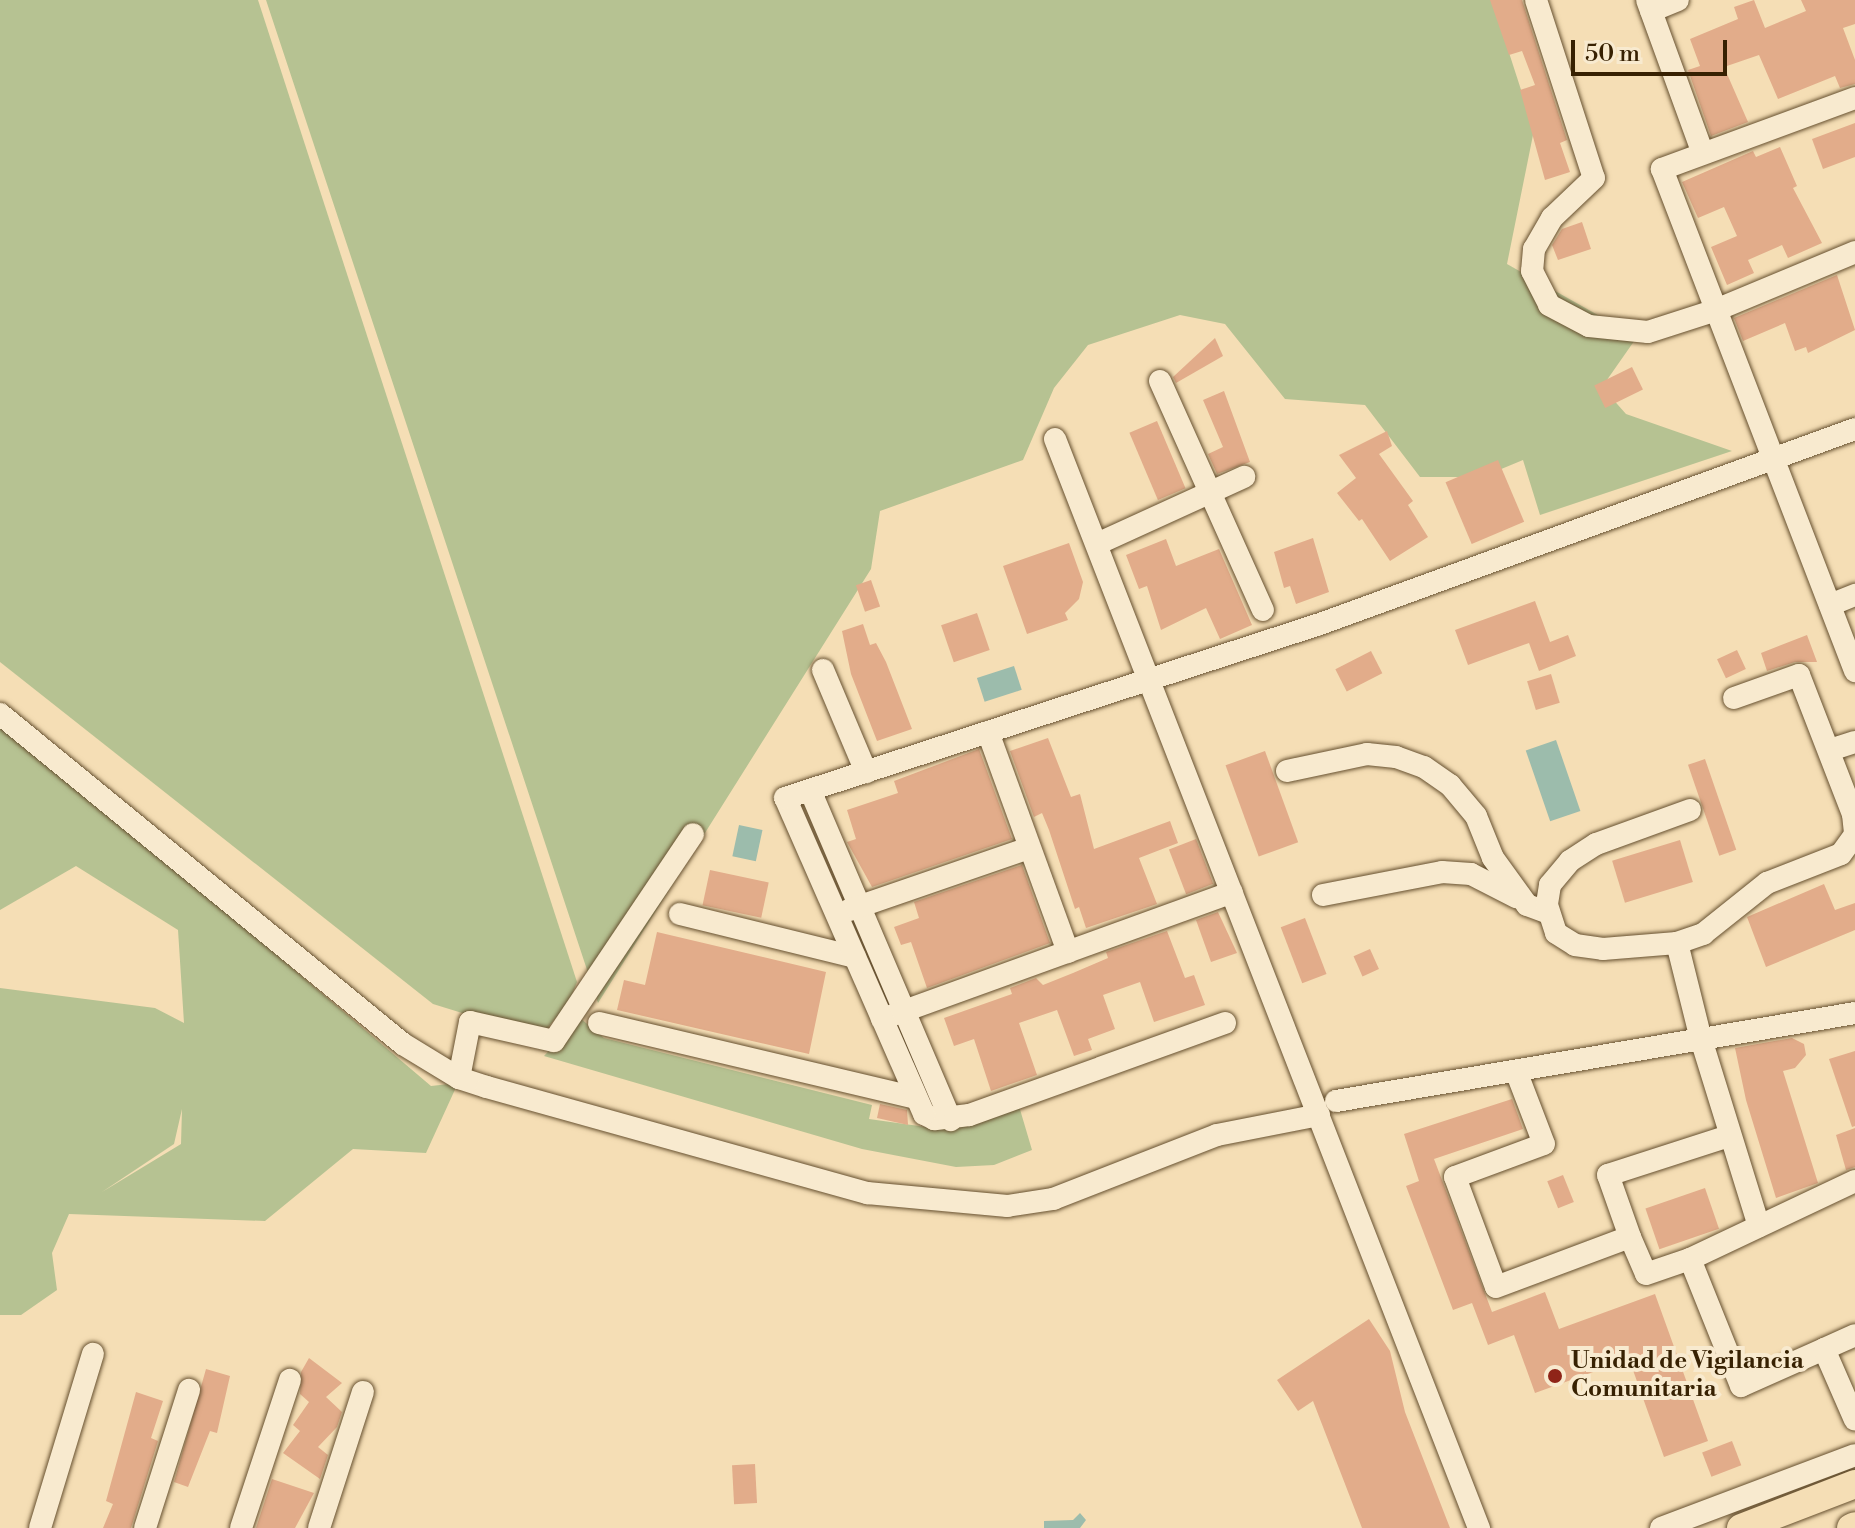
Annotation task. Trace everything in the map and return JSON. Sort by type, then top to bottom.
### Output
[{"type":"main road","points":[[1741,1528],[1855,1484]]},
{"type":"street","points":[[1536,0],[1594,178],[1552,218],[1534,249],[1532,271],[1538,289],[1549,305],[1570,318],[1610,330],[1648,332],[1716,310],[1855,252]]},
{"type":"street","points":[[1678,0],[1649,6],[1702,151]]},
{"type":"street","points":[[1855,98],[1702,151],[1662,169],[1855,671]]},
{"type":"street","points":[[1160,381],[1263,610]]},
{"type":"street","points":[[1225,1023],[951,1120],[924,1114],[785,798],[1320,624],[1776,462],[1855,429]]},
{"type":"street","points":[[1055,439],[1302,1069],[1324,1107],[1479,1528]]},
{"type":"street","points":[[1097,544],[1244,477]]},
{"type":"street","points":[[1830,605],[1855,595]]},
{"type":"street","points":[[823,670],[866,772]]},
{"type":"street","points":[[1690,810],[1596,844],[1570,861],[1550,885],[1549,913],[1556,933],[1575,945],[1603,949],[1677,943],[1703,934],[1767,883],[1841,854],[1855,835],[1853,814],[1799,675],[1734,698]]},
{"type":"street","points":[[0,714],[403,1044],[460,1073],[867,1193],[1007,1206],[1053,1199],[1217,1135],[1324,1107],[1855,1013]]},
{"type":"street","points":[[988,732],[1068,952]]},
{"type":"street","points":[[1830,750],[1855,742]]},
{"type":"street","points":[[1287,771],[1367,754],[1396,757],[1424,767],[1450,785],[1476,816],[1493,858],[1527,905]]},
{"type":"street","points":[[810,790],[951,1120]]},
{"type":"street","points":[[460,1073],[470,1022],[554,1041],[693,834]]},
{"type":"street","points":[[836,914],[1029,848]]},
{"type":"street","points":[[1323,895],[1442,872],[1471,874],[1527,905],[1549,913]]},
{"type":"street","points":[[882,1019],[1232,892]]},
{"type":"street","points":[[680,914],[855,957]]},
{"type":"street","points":[[1677,943],[1729,1136],[1759,1226]]},
{"type":"street","points":[[599,1023],[916,1098]]},
{"type":"street","points":[[1516,1071],[1544,1144],[1455,1177],[1496,1287],[1630,1237]]},
{"type":"street","points":[[1729,1136],[1608,1175],[1646,1274],[1690,1259],[1855,1181]]},
{"type":"street","points":[[1690,1259],[1741,1386],[1855,1335]]},
{"type":"street","points":[[1824,1349],[1855,1420]]},
{"type":"street","points":[[40,1528],[93,1354]]},
{"type":"street","points":[[241,1528],[290,1380]]},
{"type":"street","points":[[145,1528],[189,1390]]},
{"type":"street","points":[[319,1528],[363,1392]]},
{"type":"street","points":[[1661,1528],[1855,1455]]},
{"type":"green space","points":[[0,0],[258,0],[577,982],[569,1002],[540,1037],[433,1004],[0,662]]},
{"type":"green space","points":[[266,0],[1492,0],[1534,130],[1507,264],[1637,337],[1602,387],[1626,414],[1732,451],[1540,515],[1523,460],[1482,477],[1420,477],[1365,405],[1285,399],[1225,324],[1180,315],[1088,345],[1054,388],[1023,460],[880,511],[871,569],[598,1003]]},
{"type":"green space","points":[[0,720],[431,1086],[458,1083],[426,1153],[353,1149],[265,1221],[69,1214],[52,1253],[57,1290],[21,1315],[0,1315],[0,988],[155,1008],[184,1023],[178,930],[76,866],[0,910]],"holes":[[[182,1109],[181,1144],[102,1192],[174,1144]]]},
{"type":"green space","points":[[580,1018],[604,1038],[872,1105],[869,1119],[926,1127],[1019,1106],[1032,1150],[994,1165],[956,1167],[862,1149],[544,1056]]},
{"type":"shaded area","points":[[1014,666],[1022,690],[985,702],[977,678]]},
{"type":"shaded area","points":[[1556,740],[1580,811],[1550,821],[1526,750]]},
{"type":"shaded area","points":[[739,825],[762,830],[756,861],[732,856]]},
{"type":"shaded area","points":[[1080,1513],[1086,1520],[1080,1528],[1044,1528],[1044,1521],[1073,1520]]},
{"type":"building","points":[[1490,0],[1522,0],[1567,140],[1560,143],[1570,172],[1545,180],[1520,90],[1535,85],[1522,51],[1509,55]]},
{"type":"building","points":[[1754,0],[1765,28],[1806,11],[1801,0],[1855,0],[1855,24],[1843,28],[1855,60],[1855,84],[1840,88],[1835,76],[1778,99],[1759,55],[1724,67],[1748,122],[1711,136],[1688,70],[1700,66],[1690,39],[1738,19],[1734,7]]},
{"type":"building","points":[[1855,123],[1855,157],[1823,169],[1812,139]]},
{"type":"building","points":[[1780,147],[1797,186],[1793,188],[1822,243],[1788,258],[1782,245],[1748,260],[1754,273],[1727,285],[1711,247],[1737,236],[1724,207],[1698,218],[1682,182],[1753,151],[1756,157]]},
{"type":"building","points":[[1582,222],[1591,249],[1558,260],[1552,245],[1562,229]]},
{"type":"building","points":[[1837,275],[1855,330],[1808,353],[1806,347],[1795,351],[1785,323],[1743,341],[1734,318]]},
{"type":"building","points":[[1215,338],[1223,356],[1176,383],[1173,377]]},
{"type":"building","points":[[1632,367],[1643,389],[1605,408],[1594,385]]},
{"type":"building","points":[[1224,391],[1250,462],[1217,474],[1208,454],[1223,447],[1203,400]]},
{"type":"building","points":[[1157,421],[1186,488],[1158,500],[1129,433]]},
{"type":"building","points":[[1387,431],[1392,446],[1379,454],[1413,501],[1408,505],[1428,537],[1390,561],[1362,519],[1359,521],[1337,493],[1356,478],[1339,455]]},
{"type":"building","points":[[1498,460],[1524,522],[1472,544],[1446,482]]},
{"type":"building","points":[[1313,538],[1329,592],[1296,604],[1290,586],[1284,588],[1274,552]]},
{"type":"building","points":[[1166,539],[1176,566],[1219,549],[1252,625],[1220,639],[1206,608],[1161,630],[1147,586],[1139,589],[1126,555]]},
{"type":"building","points":[[1069,543],[1083,582],[1079,599],[1065,613],[1068,620],[1027,634],[1003,566]]},
{"type":"building","points":[[871,580],[880,606],[865,612],[856,585]]},
{"type":"building","points":[[1535,601],[1550,642],[1568,635],[1576,656],[1539,671],[1529,643],[1468,665],[1455,630]]},
{"type":"building","points":[[977,613],[990,650],[954,662],[941,625]]},
{"type":"building","points":[[863,624],[870,645],[876,643],[886,662],[912,729],[877,741],[851,674],[842,631]]},
{"type":"building","points":[[1807,635],[1817,662],[1795,662],[1767,671],[1761,653]]},
{"type":"building","points":[[1737,650],[1746,669],[1726,678],[1717,659]]},
{"type":"building","points":[[1371,651],[1382,673],[1347,691],[1335,669]]},
{"type":"building","points":[[1551,674],[1560,703],[1536,710],[1527,681]]},
{"type":"building","points":[[1048,738],[1071,797],[1080,794],[1094,849],[1170,821],[1178,843],[1139,858],[1157,904],[1086,928],[1079,907],[1075,909],[1042,813],[1034,817],[1010,751]]},
{"type":"building","points":[[979,749],[1012,839],[872,887],[847,842],[856,839],[847,810],[898,793],[894,781]]},
{"type":"building","points":[[1265,751],[1298,842],[1259,857],[1226,765]]},
{"type":"building","points":[[1705,759],[1736,850],[1719,856],[1688,765]]},
{"type":"building","points":[[1196,839],[1213,884],[1186,894],[1169,849]]},
{"type":"building","points":[[1680,840],[1693,882],[1625,903],[1612,861]]},
{"type":"building","points":[[1022,865],[1050,943],[927,988],[911,942],[901,945],[894,927],[919,918],[914,902]]},
{"type":"building","points":[[710,870],[769,882],[761,918],[703,905]]},
{"type":"building","points":[[1824,884],[1835,910],[1855,903],[1855,930],[1766,967],[1747,917]]},
{"type":"building","points":[[1218,912],[1237,953],[1211,962],[1196,920]]},
{"type":"building","points":[[1305,918],[1327,974],[1302,983],[1281,927]]},
{"type":"building","points":[[1167,931],[1185,978],[1194,975],[1205,1005],[1154,1022],[1140,982],[1103,995],[1115,1029],[1088,1039],[1092,1050],[1074,1056],[1057,1010],[1019,1023],[1037,1075],[991,1091],[974,1039],[954,1046],[944,1018],[1012,994],[1010,988],[1036,978],[1043,985],[1108,958],[1106,952]]},
{"type":"building","points":[[657,932],[826,972],[809,1054],[617,1010],[624,980],[645,985]]},
{"type":"building","points":[[1370,949],[1379,969],[1363,976],[1354,956]]},
{"type":"building","points":[[1792,1038],[1804,1044],[1806,1055],[1795,1068],[1783,1071],[1818,1183],[1776,1198],[1746,1100],[1735,1048]]},
{"type":"building","points":[[1855,1051],[1855,1126],[1852,1127],[1829,1059]]},
{"type":"building","points":[[1512,1099],[1523,1129],[1434,1159],[1492,1312],[1545,1292],[1559,1329],[1655,1294],[1708,1441],[1664,1457],[1629,1359],[1535,1393],[1514,1335],[1488,1345],[1472,1303],[1453,1310],[1406,1186],[1419,1181],[1404,1134]]},
{"type":"building","points":[[880,1104],[907,1110],[908,1125],[877,1118]]},
{"type":"building","points":[[1855,1128],[1855,1167],[1846,1170],[1836,1135]]},
{"type":"building","points":[[1563,1175],[1574,1202],[1558,1208],[1547,1181]]},
{"type":"building","points":[[1705,1188],[1719,1229],[1659,1249],[1645,1209]]},
{"type":"building","points":[[1369,1319],[1390,1351],[1405,1412],[1450,1528],[1362,1528],[1313,1401],[1298,1411],[1277,1380]]},
{"type":"building","points":[[309,1358],[342,1383],[326,1397],[342,1412],[337,1427],[318,1447],[328,1455],[320,1479],[283,1453],[300,1431],[293,1425],[309,1402],[300,1394],[301,1372]]},
{"type":"building","points":[[206,1369],[230,1376],[217,1433],[210,1431],[188,1487],[174,1482]]},
{"type":"building","points":[[136,1392],[163,1401],[151,1438],[158,1441],[131,1528],[103,1528],[113,1504],[106,1501]]},
{"type":"building","points":[[1732,1441],[1741,1465],[1711,1477],[1702,1452]]},
{"type":"building","points":[[755,1464],[757,1503],[734,1504],[732,1465]]},
{"type":"building","points":[[272,1479],[314,1493],[295,1528],[256,1528]]},
{"type":"place","name":"Unidad de Vigilancia Comunitaria","points":[[1555,1376]]}]
